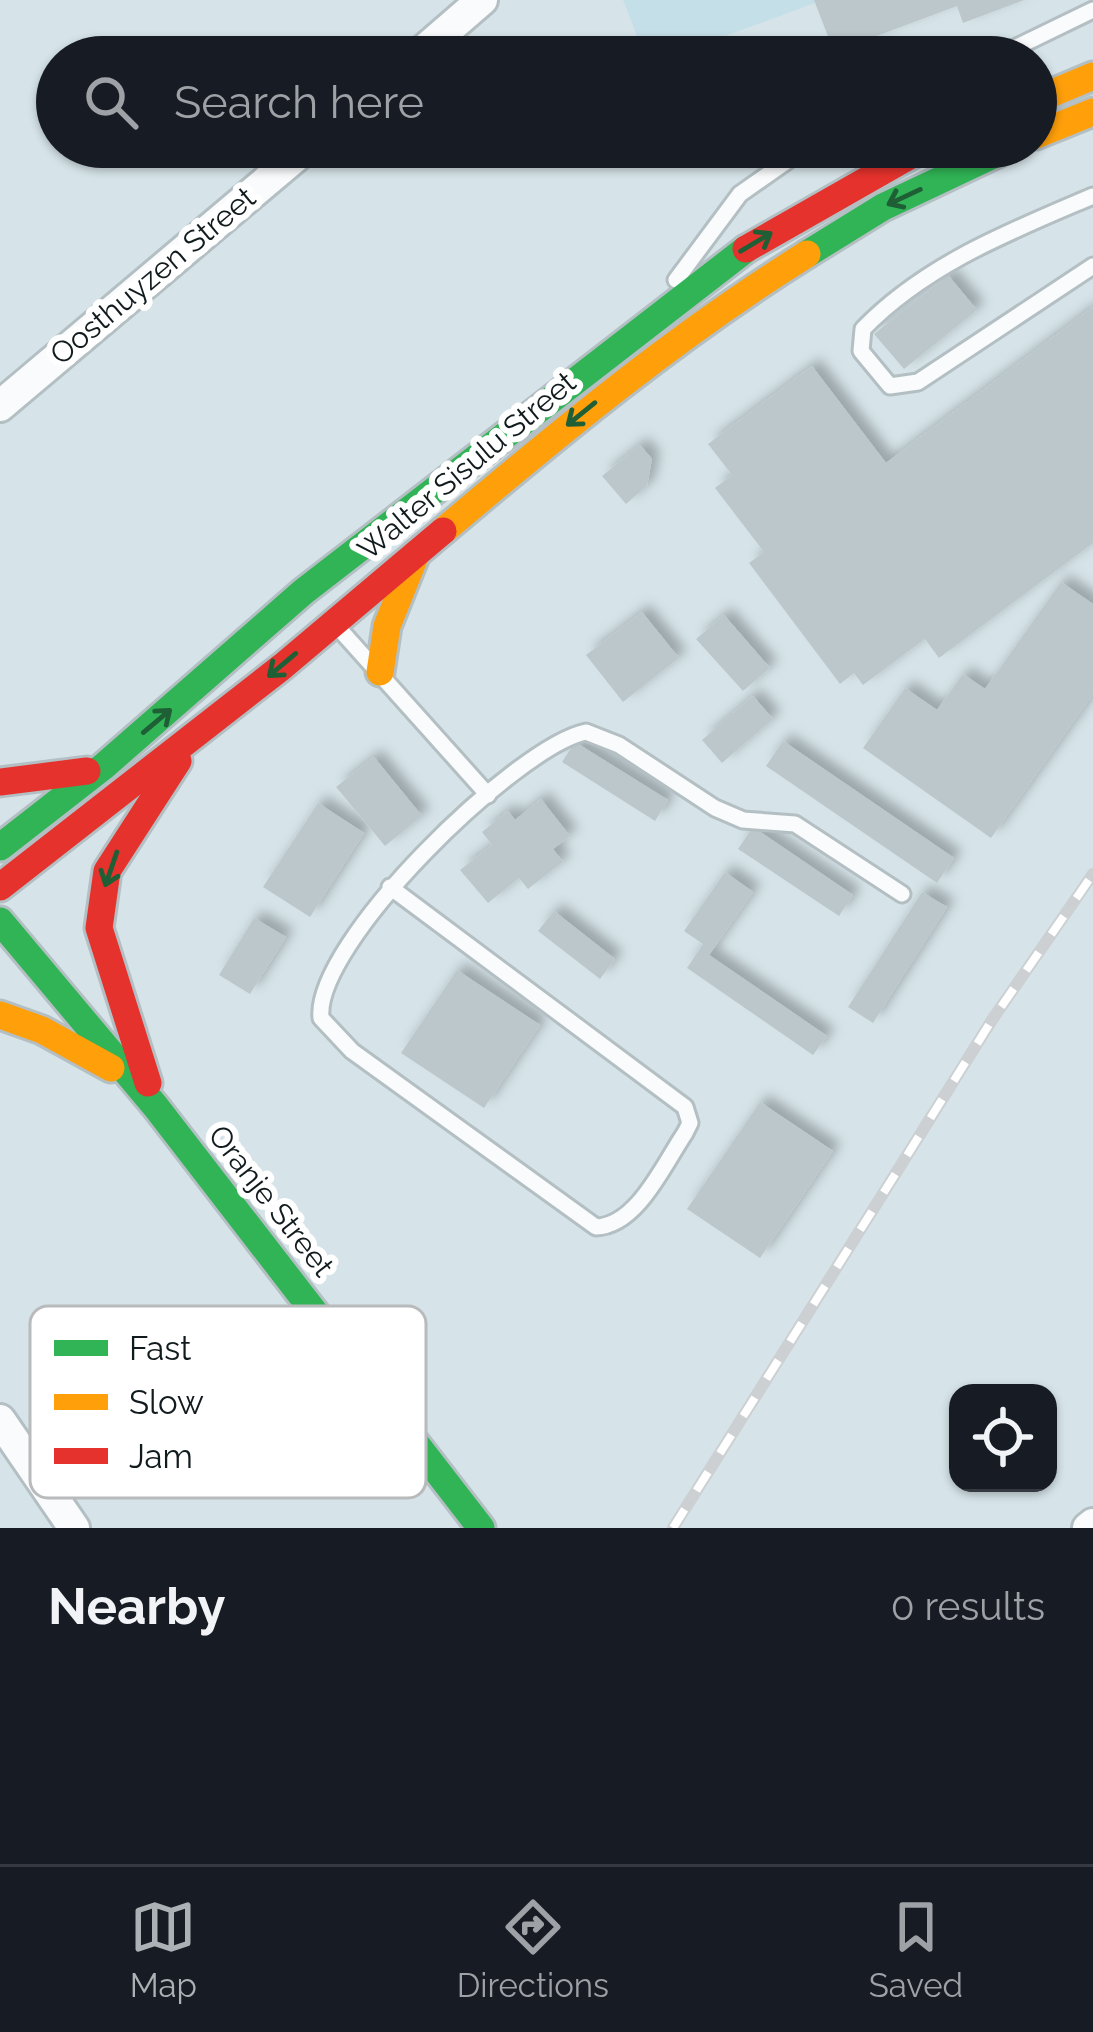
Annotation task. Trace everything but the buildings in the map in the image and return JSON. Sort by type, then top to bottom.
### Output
[{"type":"main road","points":[[1057,91],[1093,76]]},
{"type":"main road","points":[[1057,127],[1093,112]]},
{"type":"main road","name":"Walter Sisulu Street","points":[[0,847],[104,766],[303,592],[646,321],[740,252],[888,168]]},
{"type":"main road","name":"Walter Sisulu Street","points":[[0,887],[194,735],[606,394],[722,307],[883,207],[966,168]]},
{"type":"main road","points":[[380,672],[387,626],[418,548]]},
{"type":"main road","points":[[156,1107],[110,979],[99,928],[107,871],[194,735]]},
{"type":"main road","points":[[0,782],[70,777],[104,766]]},
{"type":"main road","name":"Oranje Street","points":[[0,921],[156,1107],[310,1306]]},
{"type":"main road","points":[[0,1015],[42,1030],[133,1080]]},
{"type":"main road","name":"Oranje Street","points":[[426,1457],[481,1528]]},
{"type":"street","points":[[440,36],[482,0]]},
{"type":"street","name":"Oosthuyzen Street","points":[[0,406],[282,168]]},
{"type":"street","points":[[0,1420],[30,1464]]},
{"type":"street","points":[[53,1498],[74,1528]]},
{"type":"lane","points":[[1039,36],[1093,10]]},
{"type":"lane","points":[[646,321],[740,194],[777,168]]},
{"type":"lane","points":[[1093,196],[985,242],[940,268],[863,329],[861,351],[890,386],[918,382],[1093,266]]},
{"type":"lane","points":[[303,592],[488,795]]},
{"type":"lane","points":[[390,887],[686,1106],[690,1123],[686,1133],[623,1220],[605,1227],[585,1221],[466,1128],[333,1034],[321,1018],[324,982],[390,887],[488,795],[571,736],[601,735],[715,808],[751,821],[795,824],[902,894]]},
{"type":"shaded area","points":[[623,0],[823,0],[725,36],[637,36]]},
{"type":"railway","points":[[673,1528],[992,1020],[1093,874]]},
{"type":"traffic: fast","points":[[807,254],[883,207],[966,168]]},
{"type":"traffic: fast","points":[[0,847],[104,766],[303,592],[746,249]]},
{"type":"traffic: fast","points":[[0,921],[156,1107],[310,1306]]},
{"type":"traffic: fast","points":[[426,1457],[481,1528]]},
{"type":"traffic: slow","points":[[1057,91],[1093,76]]},
{"type":"traffic: slow","points":[[1057,127],[1093,112]]},
{"type":"traffic: slow","points":[[443,531],[665,352],[807,254]]},
{"type":"traffic: slow","points":[[380,672],[387,626],[416,554]]},
{"type":"traffic: slow","points":[[0,1015],[42,1030],[111,1068]]},
{"type":"traffic: jam","points":[[746,249],[888,168]]},
{"type":"traffic: jam","points":[[0,887],[283,666],[443,531]]},
{"type":"traffic: jam","points":[[148,1083],[99,928],[107,871],[178,761]]},
{"type":"traffic: jam","points":[[0,782],[87,771]]}]
